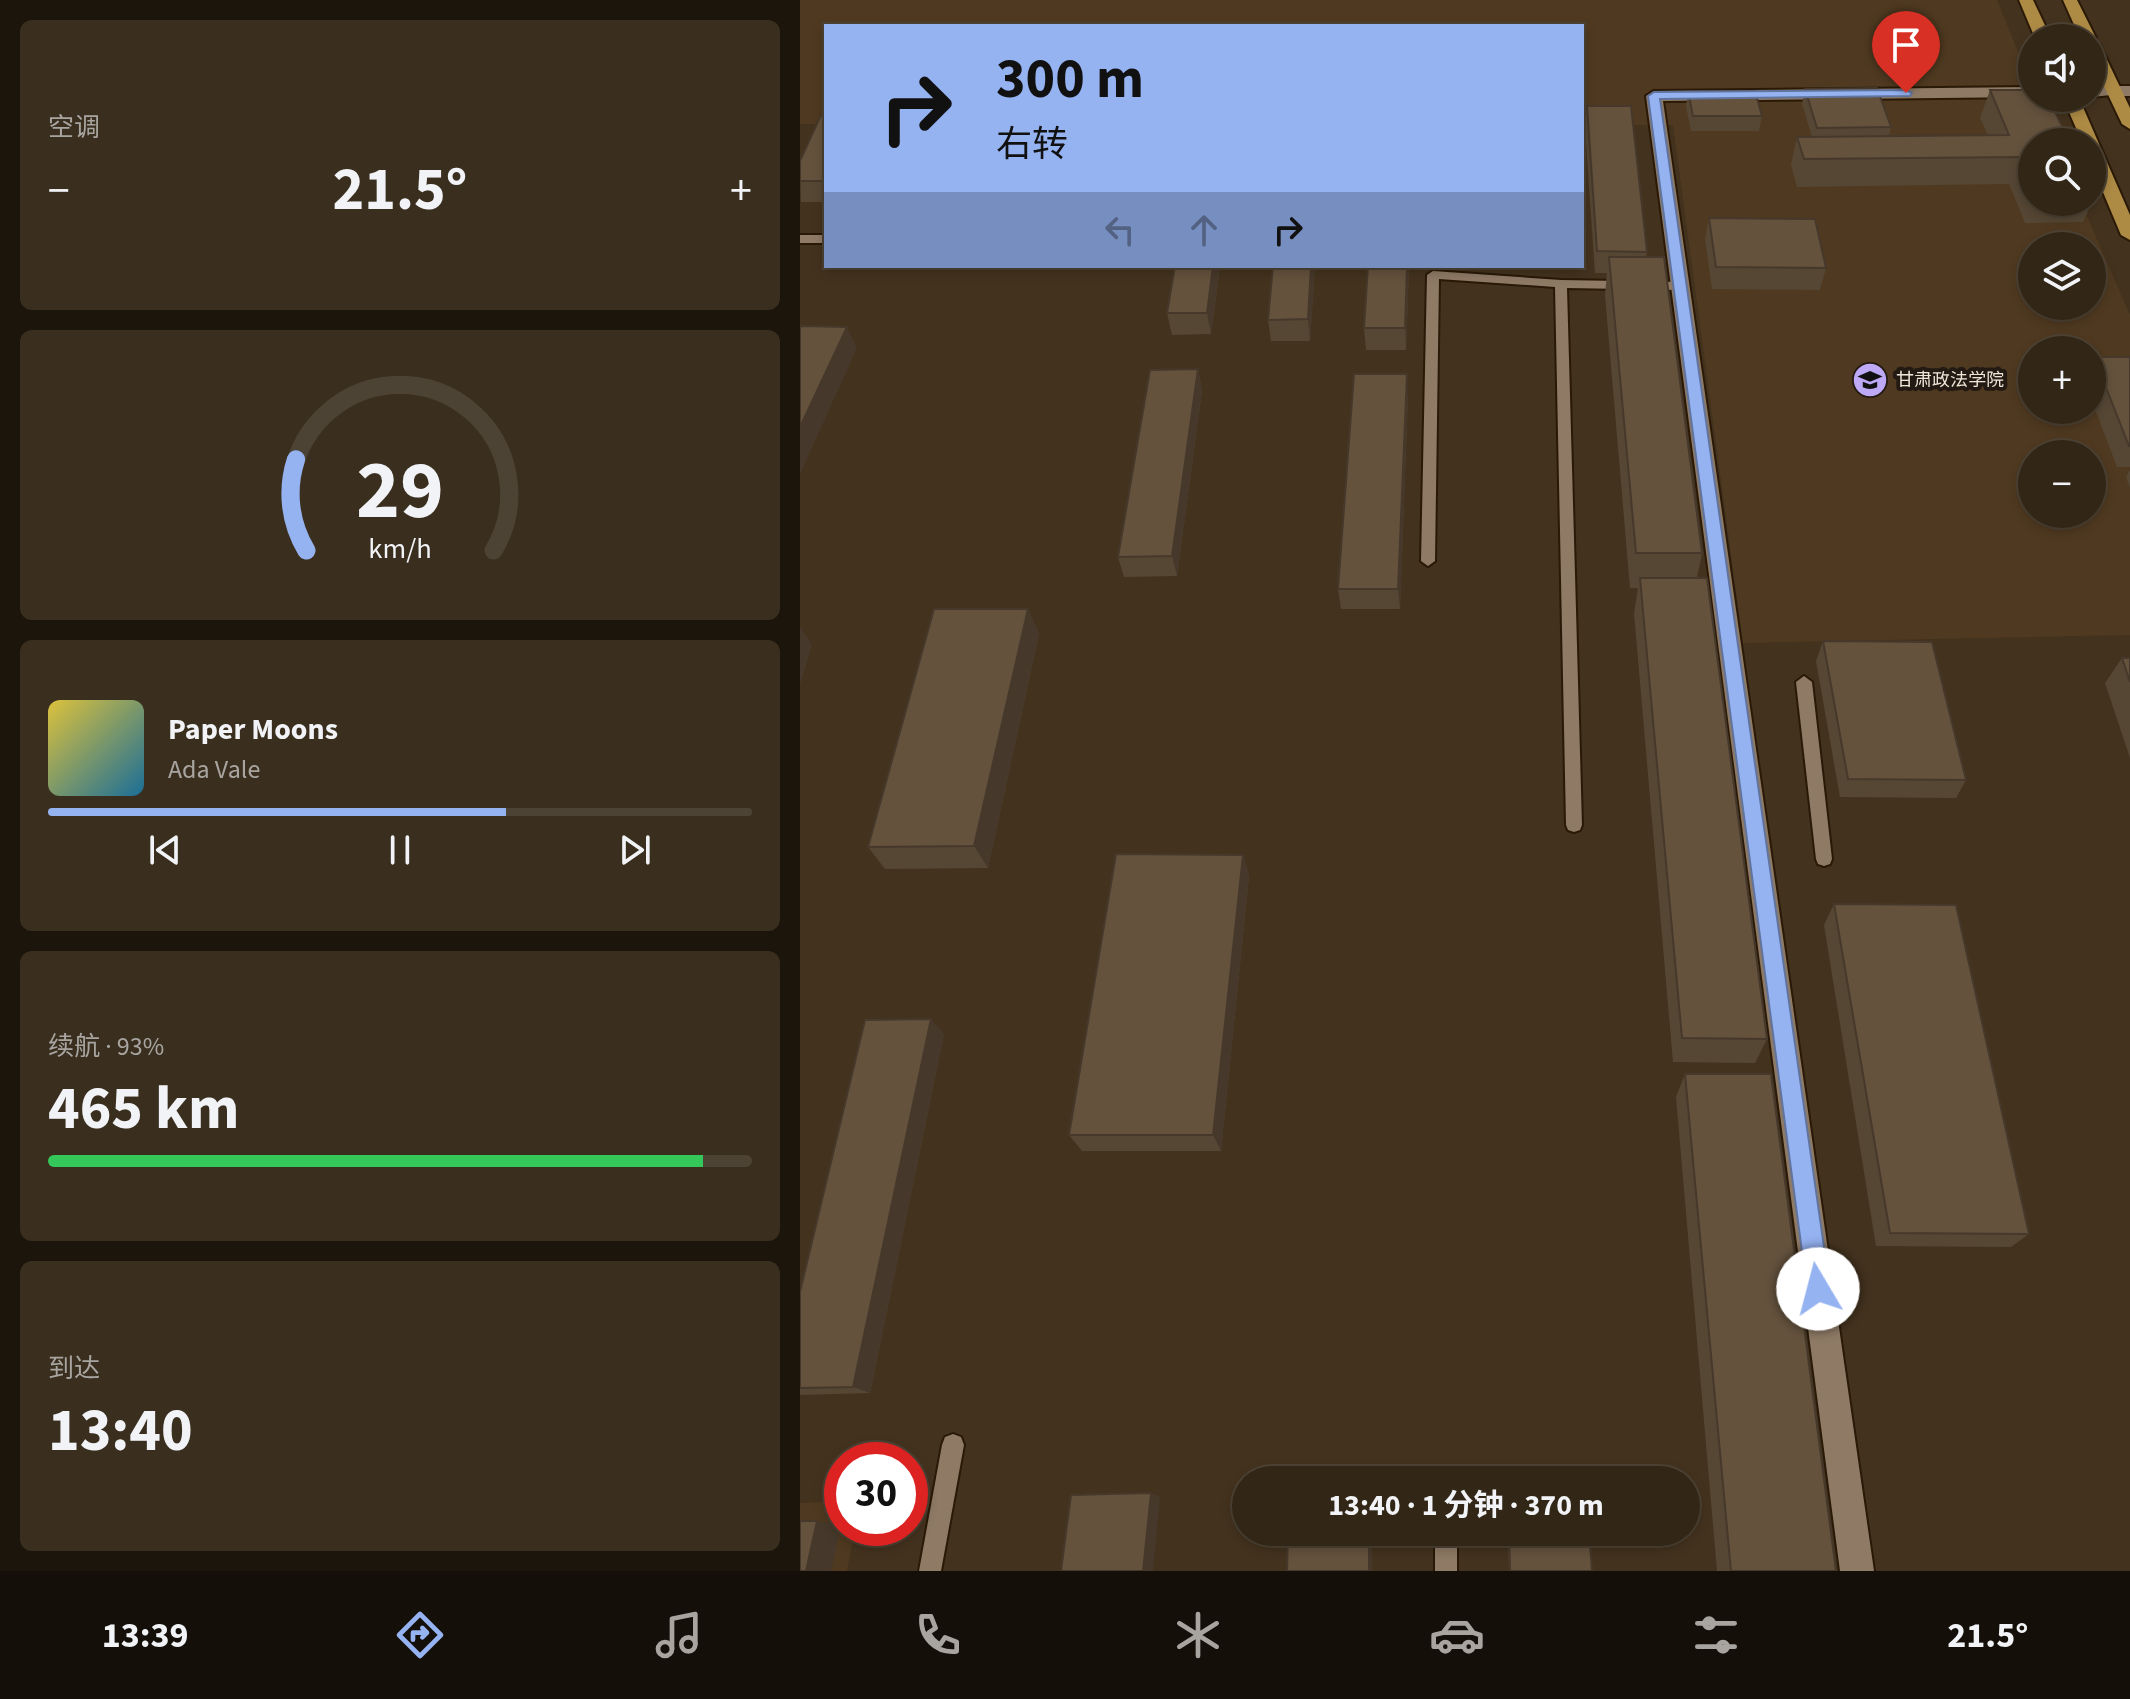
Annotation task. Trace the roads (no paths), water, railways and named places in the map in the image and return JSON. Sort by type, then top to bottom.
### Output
[{"type":"main road","points":[[2026,0],[2037,24]]},
{"type":"main road","points":[[2070,0],[2081,24]]},
{"type":"main road","points":[[2106,66],[2122,91],[2130,124]]},
{"type":"main road","points":[[2106,180],[2130,235]]},
{"type":"street","points":[[1857,1571],[1654,96],[2018,92]]},
{"type":"lane","points":[[800,239],[824,239]]},
{"type":"lane","points":[[1428,561],[1433,275],[1561,284],[1680,286]]},
{"type":"lane","points":[[1561,284],[1574,825]]},
{"type":"lane","points":[[1804,682],[1824,859]]},
{"type":"lane","points":[[930,1571],[953,1445]]},
{"type":"lane","points":[[1446,1546],[1446,1571]]},
{"type":"place","name":"甘肃政法学院","points":[[1870,380]]}]
